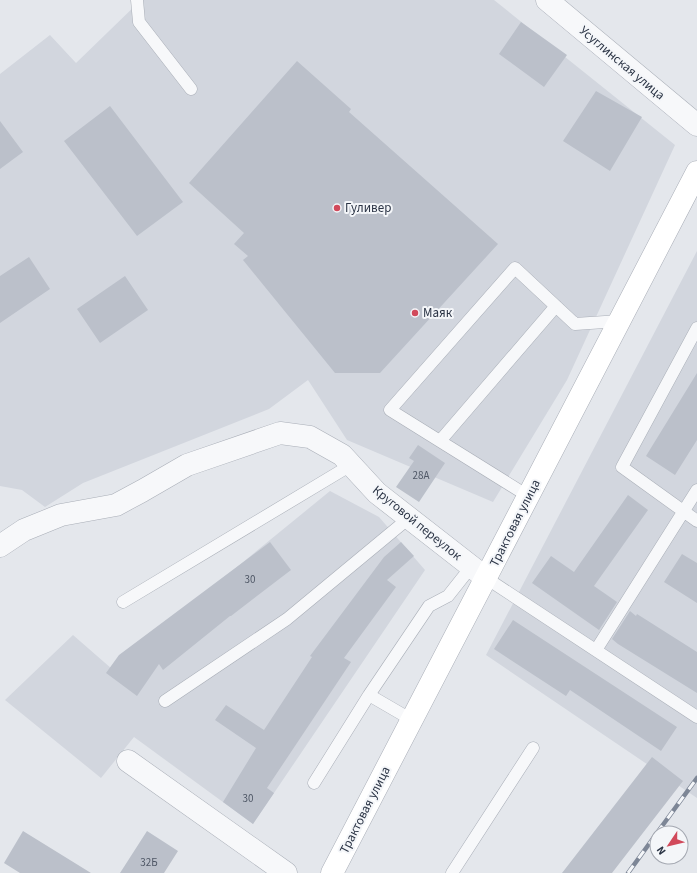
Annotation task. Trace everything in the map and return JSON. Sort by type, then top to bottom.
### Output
[{"type":"main road","name":"Трактовая улица","points":[[332,873],[412,720],[478,573],[528,496],[697,172]]},
{"type":"street","name":"Усуглинская улица","points":[[547,0],[697,125]]},
{"type":"street","name":"Круговой переулок","points":[[0,546],[24,530],[61,515],[116,505],[187,465],[280,433],[310,437],[342,455],[377,493],[478,573]]},
{"type":"street","points":[[128,761],[286,873]]},
{"type":"lane","points":[[137,0],[139,22],[191,88]]},
{"type":"lane","points":[[528,496],[390,410],[515,268],[575,324],[620,321]]},
{"type":"lane","points":[[440,441],[556,306]]},
{"type":"lane","points":[[697,328],[622,467],[697,521]]},
{"type":"lane","points":[[123,602],[351,465]]},
{"type":"lane","points":[[596,650],[697,490]]},
{"type":"lane","points":[[165,702],[286,619],[409,518]]},
{"type":"lane","points":[[314,783],[369,695],[429,606],[448,596],[478,573],[697,717]]},
{"type":"lane","points":[[369,695],[412,720]]},
{"type":"lane","points":[[452,873],[534,748]]},
{"type":"shaded area","points":[[141,0],[494,0],[675,145],[567,380],[493,502],[347,440],[308,380],[269,409],[83,483],[45,507],[22,490],[0,486],[0,74],[50,35],[76,63]]},
{"type":"shaded area","points":[[697,251],[697,798],[486,655]]},
{"type":"shaded area","points":[[330,491],[379,517],[425,570],[253,824],[134,737],[101,778],[5,700],[73,635],[112,669]]},
{"type":"building","points":[[521,22],[567,55],[544,87],[499,54]]},
{"type":"building","name":"Гуливер","points":[[297,61],[351,109],[349,112],[498,244],[380,373],[335,373],[243,260],[248,256],[234,244],[244,233],[189,183]]},
{"type":"building","points":[[596,91],[642,117],[610,171],[563,141]]},
{"type":"building","points":[[110,106],[183,202],[137,236],[64,141]]},
{"type":"building","points":[[0,121],[23,152],[0,169]]},
{"type":"building","points":[[29,257],[50,289],[0,323],[0,276]]},
{"type":"building","points":[[125,276],[148,310],[100,343],[77,309]]},
{"type":"building","points":[[697,373],[697,440],[675,475],[646,456]]},
{"type":"building","points":[[418,445],[445,463],[419,502],[396,487],[414,461],[409,458]]},
{"type":"building","points":[[628,495],[648,510],[594,586],[617,602],[599,630],[532,583],[551,556],[574,572]]},
{"type":"building","points":[[270,542],[291,570],[230,616],[163,670],[159,664],[137,696],[106,673],[119,655]]},
{"type":"building","points":[[401,542],[414,556],[387,580],[396,587],[344,658],[351,662],[267,788],[274,793],[253,824],[223,802],[256,748],[215,720],[226,705],[264,730],[312,657],[310,656],[384,557]]},
{"type":"building","points":[[682,554],[697,563],[697,603],[664,582]]},
{"type":"building","points":[[630,611],[697,652],[697,693],[612,639]]},
{"type":"building","points":[[513,620],[677,727],[661,751],[570,690],[566,696],[494,649]]},
{"type":"building","points":[[652,757],[683,781],[612,873],[562,873]]},
{"type":"building","points":[[23,831],[91,873],[20,873],[4,863]]},
{"type":"building","points":[[147,831],[178,851],[164,873],[120,873]]},
{"type":"railway","points":[[663,825],[697,778]]},
{"type":"railway","points":[[628,873],[649,844]]},
{"type":"place","name":"Гуливер","points":[[337,208]]},
{"type":"place","name":"Маяк","points":[[415,313]]}]
